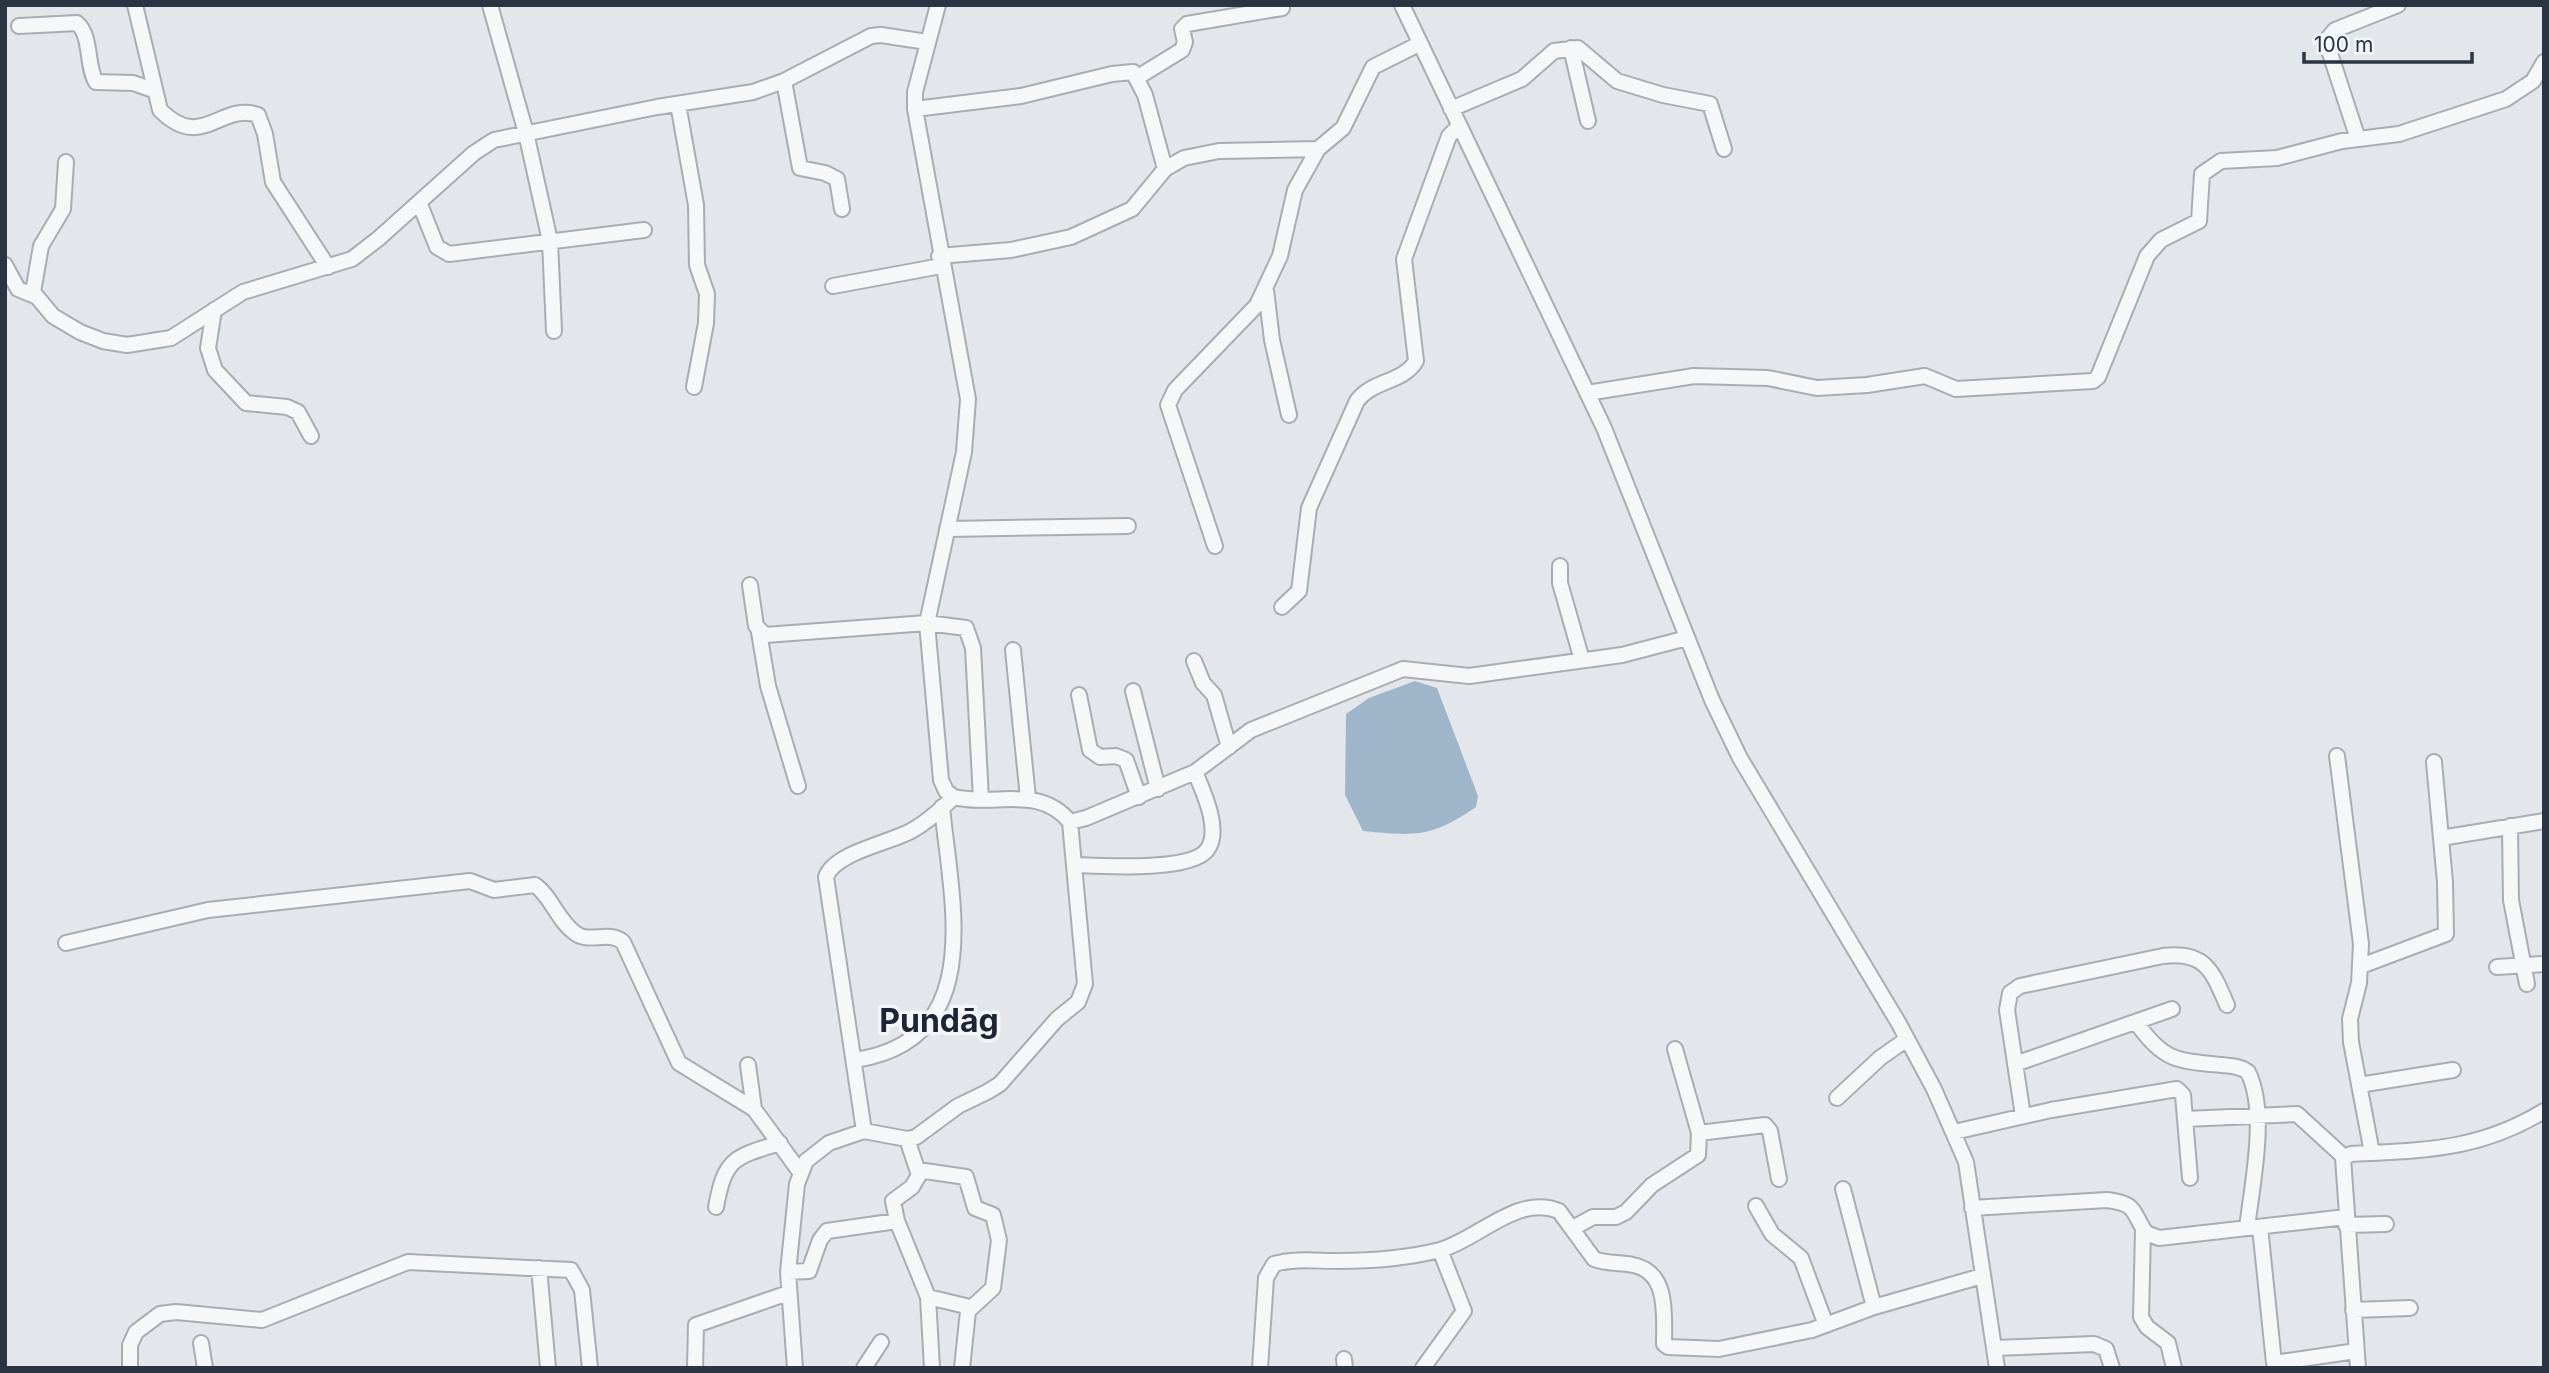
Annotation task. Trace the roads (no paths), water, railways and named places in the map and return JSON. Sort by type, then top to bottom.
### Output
[{"type":"street","points":[[135,5],[150,61],[153,90],[160,110],[180,127],[199,127],[244,113],[258,115],[265,134],[273,182],[328,267]]},
{"type":"street","points":[[490,5],[526,133],[550,241],[554,331]]},
{"type":"street","points":[[794,1368],[788,1272],[800,1172],[816,1151],[864,1131],[907,1139],[1000,1084],[1082,995],[1085,970],[1070,822],[1049,805],[1028,798],[954,797],[946,791],[941,780],[928,623],[964,452],[968,399],[940,261],[915,109],[915,92],[938,5]]},
{"type":"street","points":[[1402,5],[1604,428],[1687,638],[1740,758],[1823,893],[1907,1040],[1954,1132],[1966,1162],[1997,1368]]},
{"type":"street","points":[[2358,139],[2326,41],[2335,30],[2398,5]]},
{"type":"street","points":[[1138,77],[1182,50],[1185,42],[1182,29],[1186,24],[1282,8]]},
{"type":"street","points":[[19,26],[77,23],[84,33],[92,75],[96,82],[133,83],[153,90]]},
{"type":"street","points":[[5,265],[18,289],[35,296],[53,316],[80,332],[117,344],[171,338],[243,292],[328,267],[364,251],[485,145],[526,133],[742,94],[784,81],[871,36],[927,42]]},
{"type":"street","points":[[1215,546],[1168,405],[1175,390],[1257,305],[1266,290],[1285,239],[1295,190],[1318,149],[1343,128],[1373,67],[1419,44]]},
{"type":"street","points":[[1570,48],[1588,121]]},
{"type":"street","points":[[1451,109],[1513,84],[1554,51],[1578,48],[1618,81],[1663,95],[1710,104],[1724,149]]},
{"type":"street","points":[[1587,393],[1693,376],[1768,378],[1817,388],[1867,385],[1925,376],[1956,389],[2094,381],[2098,377],[2147,256],[2161,240],[2200,221],[2200,181],[2205,169],[2221,161],[2256,162],[2320,145],[2399,134],[2506,99],[2533,81],[2544,62]]},
{"type":"street","points":[[915,109],[1021,96],[1124,71],[1133,72],[1138,77],[1165,169]]},
{"type":"street","points":[[784,81],[800,168],[825,173],[837,179],[842,209]]},
{"type":"street","points":[[678,104],[694,187],[697,265],[707,294],[706,323],[694,387]]},
{"type":"street","points":[[1282,607],[1298,591],[1309,508],[1357,401],[1364,391],[1407,372],[1416,361],[1404,259],[1449,136],[1459,126]]},
{"type":"street","points":[[833,286],[940,261],[1071,237],[1132,209],[1165,169],[1184,158],[1219,151],[1318,149]]},
{"type":"street","points":[[35,296],[41,246],[63,209],[66,162]]},
{"type":"street","points":[[419,202],[437,247],[449,254],[644,230]]},
{"type":"street","points":[[1266,290],[1272,340],[1289,415]]},
{"type":"street","points":[[214,310],[208,348],[215,370],[246,402],[286,407],[298,412],[311,436]]},
{"type":"street","points":[[947,528],[1128,526]]},
{"type":"street","points":[[1560,566],[1559,583],[1582,660]]},
{"type":"street","points":[[750,585],[768,686],[798,786]]},
{"type":"street","points":[[759,632],[776,635],[928,623],[962,625],[972,639],[981,799]]},
{"type":"street","points":[[1070,822],[1139,797],[1195,772],[1251,730],[1403,669],[1469,676],[1622,655],[1687,638]]},
{"type":"street","points":[[1013,650],[1028,798]]},
{"type":"street","points":[[1194,661],[1203,683],[1214,695],[1230,747]]},
{"type":"street","points":[[1133,691],[1158,789]]},
{"type":"street","points":[[1079,695],[1090,750],[1100,757],[1116,756],[1126,760],[1139,797]]},
{"type":"street","points":[[2337,756],[2361,944],[2361,966],[2350,1019],[2372,1153]]},
{"type":"street","points":[[2361,966],[2446,934],[2448,923],[2434,762]]},
{"type":"street","points":[[1074,865],[1161,866],[1203,853],[1210,844],[1210,810],[1195,772]]},
{"type":"street","points":[[864,1131],[826,877],[828,871],[842,860],[911,831],[954,797]]},
{"type":"street","points":[[855,1060],[871,1057],[907,1040],[936,1012],[944,993],[951,971],[956,928],[943,807]]},
{"type":"street","points":[[2441,838],[2544,821]]},
{"type":"street","points":[[2510,826],[2511,900],[2527,984]]},
{"type":"street","points":[[66,943],[208,910],[470,881],[494,890],[535,885],[574,933],[587,937],[610,935],[623,942],[679,1063],[754,1109],[800,1172]]},
{"type":"street","points":[[2007,1001],[2010,993],[2020,986],[2178,954],[2197,957],[2204,963],[2216,980],[2227,1005]]},
{"type":"street","points":[[2497,967],[2544,964]]},
{"type":"street","points":[[2006,984],[2023,1116]]},
{"type":"street","points":[[2015,1064],[2172,1009]]},
{"type":"street","points":[[2136,1023],[2159,1051],[2182,1062],[2245,1069],[2255,1086],[2258,1114],[2254,1227],[2274,1363],[2356,1351]]},
{"type":"street","points":[[1837,1098],[1880,1058],[1907,1040]]},
{"type":"street","points":[[1573,1228],[1593,1217],[1616,1217],[1628,1211],[1659,1179],[1694,1160],[1700,1147],[1699,1133],[1675,1049]]},
{"type":"street","points":[[748,1065],[754,1109]]},
{"type":"street","points":[[2359,1085],[2454,1070]]},
{"type":"street","points":[[1954,1132],[2171,1088],[2182,1093],[2190,1178]]},
{"type":"street","points":[[2344,1157],[2467,1145],[2496,1136],[2544,1111]]},
{"type":"street","points":[[2185,1119],[2297,1114],[2344,1157]]},
{"type":"street","points":[[1699,1133],[1765,1125],[1770,1131],[1779,1179]]},
{"type":"street","points":[[907,1139],[918,1170],[917,1181],[893,1201],[897,1221],[928,1297],[932,1368]]},
{"type":"street","points":[[716,1208],[722,1177],[734,1153],[780,1143]]},
{"type":"street","points":[[2344,1157],[2341,1162],[2358,1368]]},
{"type":"street","points":[[918,1170],[966,1177],[975,1208],[993,1215],[997,1221],[999,1240],[993,1289],[970,1307],[962,1368]]},
{"type":"street","points":[[1843,1189],[1874,1307]]},
{"type":"street","points":[[1972,1208],[2107,1200],[2129,1204],[2143,1230],[2150,1236],[2159,1238],[2254,1227],[2346,1221],[2386,1224]]},
{"type":"street","points":[[1756,1206],[1772,1234],[1801,1258],[1826,1325]]},
{"type":"street","points":[[1260,1368],[1266,1279],[1274,1264],[1369,1260],[1440,1250],[1473,1237],[1511,1214],[1534,1207],[1559,1211],[1594,1259],[1635,1265],[1654,1276],[1662,1293],[1666,1347],[1719,1349],[1826,1325],[1874,1307],[1982,1276]]},
{"type":"street","points":[[788,1272],[809,1271],[820,1240],[827,1231],[897,1221]]},
{"type":"street","points":[[2143,1230],[2141,1317],[2147,1327],[2168,1343],[2174,1368]]},
{"type":"street","points":[[1423,1368],[1464,1311],[1440,1250]]},
{"type":"street","points":[[130,1368],[128,1358],[133,1338],[147,1321],[160,1314],[176,1312],[262,1320],[408,1262],[571,1270],[578,1278],[582,1290],[590,1368]]},
{"type":"street","points":[[539,1268],[548,1368]]},
{"type":"street","points":[[695,1368],[696,1325],[788,1293]]},
{"type":"street","points":[[928,1297],[970,1307]]},
{"type":"street","points":[[2353,1310],[2410,1308]]},
{"type":"street","points":[[864,1368],[881,1342]]},
{"type":"street","points":[[201,1343],[205,1368]]},
{"type":"street","points":[[1994,1348],[2101,1345],[2110,1355],[2112,1368]]},
{"type":"water","points":[[1415,681],[1437,688],[1478,796],[1476,807],[1434,830],[1410,834],[1363,831],[1345,795],[1346,714],[1369,698]]},
{"type":"district","name":"Pundāg","points":[[939,1020]]}]
